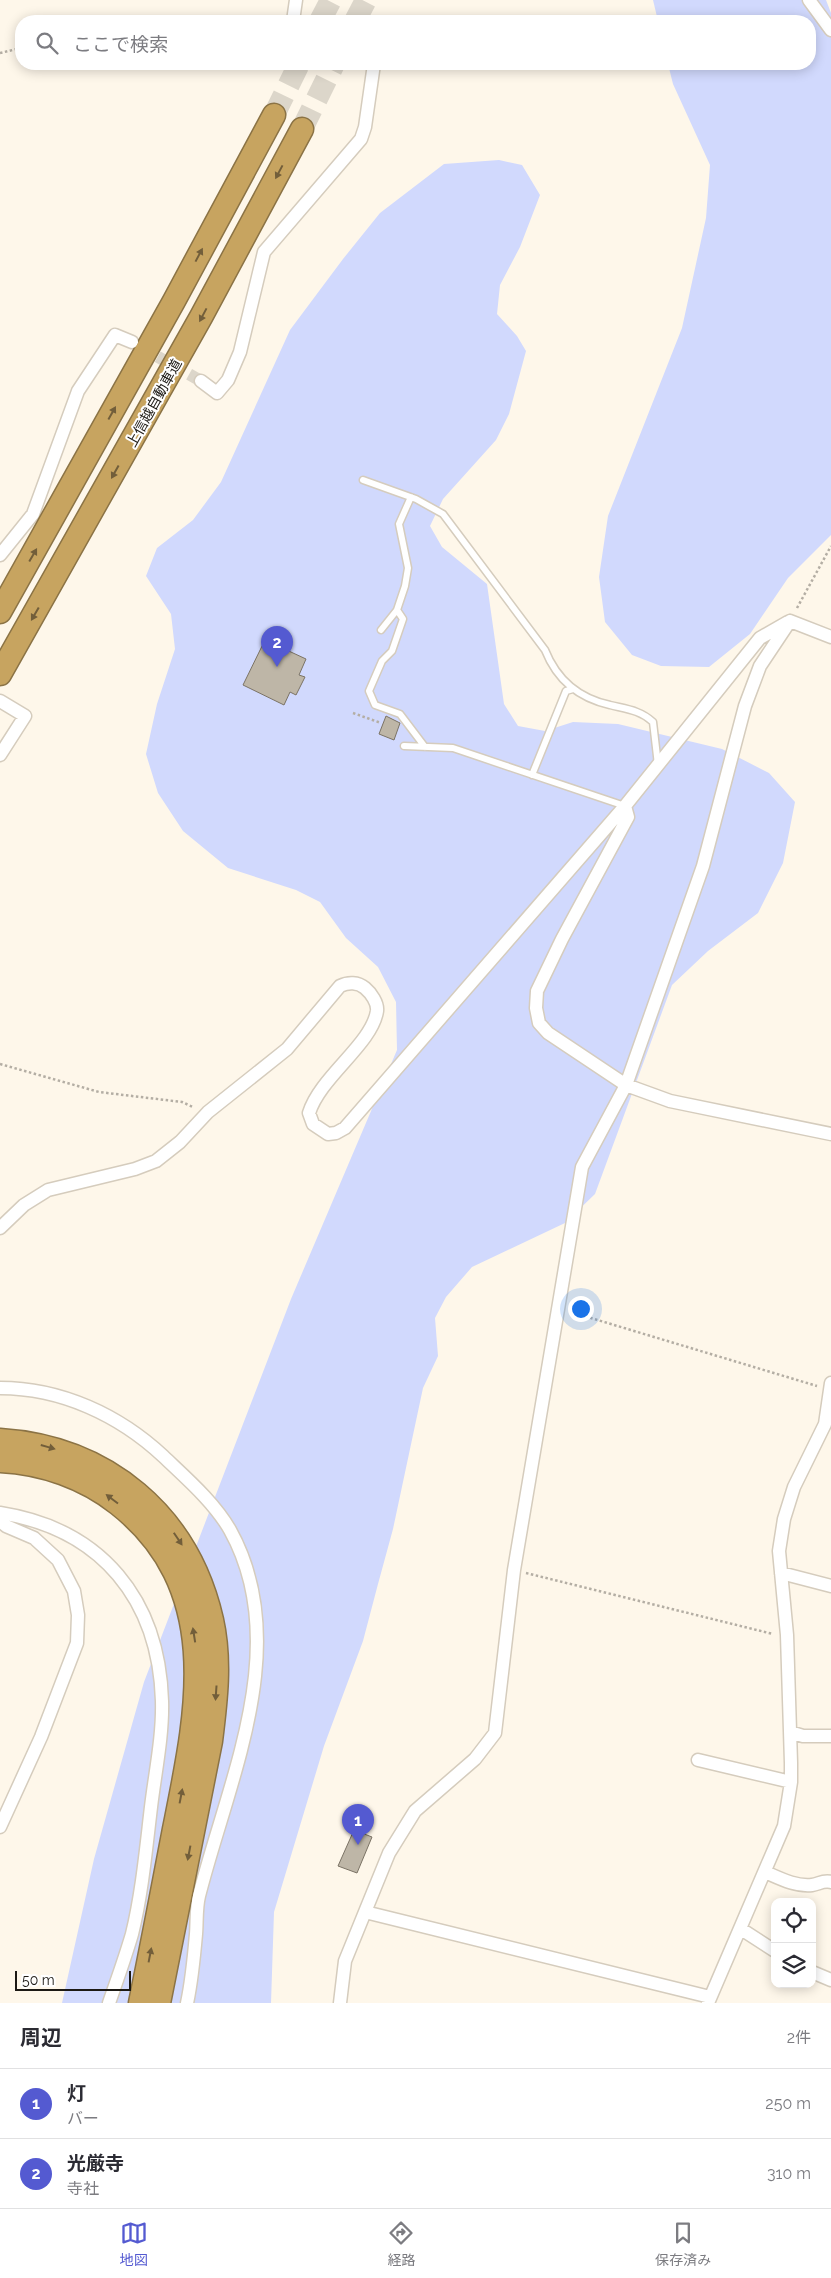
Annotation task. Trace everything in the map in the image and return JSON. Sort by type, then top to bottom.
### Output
[{"type":"highway","points":[[0,612],[174,301],[274,115]]},
{"type":"highway","name":"上信越自動車道","points":[[0,674],[202,317],[302,129]]},
{"type":"highway","points":[[0,1440],[54,1449],[96,1466],[122,1480],[144,1498],[164,1519],[195,1568],[205,1594],[212,1621],[216,1652],[215,1710],[211,1740],[159,2003]]},
{"type":"highway","points":[[0,1461],[39,1466],[64,1473],[108,1496],[127,1511],[160,1548],[172,1569],[191,1617],[197,1675],[192,1738],[140,2003]]},
{"type":"street","points":[[294,15],[296,0]]},
{"type":"street","points":[[809,0],[831,30]]},
{"type":"street","points":[[201,381],[217,393],[228,380],[240,352],[264,252],[361,139],[365,127],[373,70]]},
{"type":"street","points":[[0,555],[33,514],[78,391],[115,335],[132,342]]},
{"type":"street","points":[[790,621],[831,637]]},
{"type":"street","points":[[0,1228],[24,1205],[48,1190],[134,1169],[156,1161],[180,1142],[208,1112],[287,1049],[340,986],[352,983],[364,987],[369,992],[374,999],[377,1011],[366,1034],[322,1088],[309,1113],[312,1124],[328,1134],[336,1133],[345,1128],[658,766],[760,638],[790,621]]},
{"type":"street","points":[[340,2003],[346,1961],[364,1912],[389,1854],[415,1811],[475,1759],[495,1734],[514,1570],[582,1166],[626,1085],[703,866],[745,706],[760,666],[790,621]]},
{"type":"street","points":[[0,701],[25,716],[0,755]]},
{"type":"street","points":[[624,806],[628,817],[562,939],[537,991],[536,1008],[539,1023],[548,1033],[626,1085],[670,1101],[831,1134]]},
{"type":"street","points":[[364,1912],[709,2000],[784,1826],[791,1782],[787,1636],[779,1551],[784,1519],[794,1487],[828,1425],[830,1386]]},
{"type":"street","points":[[0,1388],[18,1388],[50,1394],[79,1403],[106,1415],[131,1430],[163,1456],[208,1502],[229,1529],[244,1558],[252,1589],[255,1626],[256,1660],[253,1696],[246,1737],[199,1899],[194,1965],[187,2003]]},
{"type":"street","points":[[0,1513],[49,1527],[75,1539],[98,1554],[115,1570],[132,1592],[146,1618],[154,1640],[160,1672],[162,1704],[159,1746],[145,1854],[132,1932],[109,2003]]},
{"type":"street","points":[[0,1521],[6,1526],[34,1538],[58,1560],[74,1591],[78,1615],[77,1643],[41,1737],[0,1828]]},
{"type":"street","points":[[781,1573],[831,1586]]},
{"type":"street","points":[[790,1732],[804,1736],[831,1736]]},
{"type":"street","points":[[698,1760],[791,1782]]},
{"type":"street","points":[[765,1872],[797,1885],[812,1885],[824,1881],[831,1882]]},
{"type":"street","points":[[741,1929],[771,1948]]},
{"type":"street","points":[[816,1974],[831,1980]]},
{"type":"lane","points":[[364,480],[411,498],[443,514],[545,650],[551,666],[578,694],[608,705],[631,710],[647,716],[653,722],[658,766]]},
{"type":"lane","points":[[381,630],[397,610],[405,586],[408,568],[399,524],[411,498]]},
{"type":"lane","points":[[397,610],[403,619],[392,651],[382,661],[369,691],[375,705],[400,714],[425,747]]},
{"type":"lane","points":[[532,775],[566,692],[573,689]]},
{"type":"lane","points":[[404,746],[453,748],[624,806]]},
{"type":"path","points":[[0,54],[15,50]]},
{"type":"path","points":[[790,621],[831,546]]},
{"type":"path","points":[[353,713],[381,723]]},
{"type":"path","points":[[0,1064],[99,1092],[182,1102],[208,1112]]},
{"type":"path","points":[[557,1308],[830,1386]]},
{"type":"path","points":[[514,1570],[767,1634],[787,1636]]},
{"type":"shaded area","points":[[653,0],[826,0],[831,13],[831,535],[788,578],[750,634],[709,667],[661,666],[632,655],[605,622],[599,577],[608,516],[682,328],[706,218],[710,165],[673,84],[670,70],[816,70],[816,15],[657,15]]},
{"type":"shaded area","points":[[499,160],[522,165],[540,195],[520,247],[500,285],[497,314],[517,336],[526,351],[509,414],[496,440],[443,499],[430,526],[442,547],[487,584],[504,704],[518,726],[545,731],[573,722],[618,724],[722,749],[769,773],[795,802],[783,863],[758,913],[708,951],[672,985],[595,1194],[565,1223],[472,1267],[446,1297],[435,1318],[438,1356],[423,1388],[393,1529],[363,1641],[324,1746],[274,1912],[271,2003],[62,2003],[94,1859],[144,1682],[291,1299],[397,1050],[396,1002],[378,967],[346,938],[320,902],[296,890],[228,868],[183,831],[158,793],[146,754],[157,704],[175,649],[171,614],[146,576],[157,548],[193,520],[221,482],[290,330],[380,213],[444,164]]},
{"type":"building","points":[[265,640],[306,659],[299,675],[305,677],[296,695],[290,692],[284,705],[243,685]]},
{"type":"building","points":[[386,716],[400,723],[394,740],[379,734]]},
{"type":"building","points":[[354,1830],[372,1837],[357,1873],[338,1866]]},
{"type":"tunnel","points":[[323,15],[331,0]]},
{"type":"tunnel","points":[[358,15],[366,0]]},
{"type":"tunnel","points":[[274,115],[296,70]]},
{"type":"tunnel","points":[[302,129],[331,70]]},
{"type":"tunnel","points":[[142,348],[201,381]]},
{"type":"place","name":"光厳寺","points":[[277,667]]},
{"type":"place","name":"灯","points":[[358,1845]]}]
